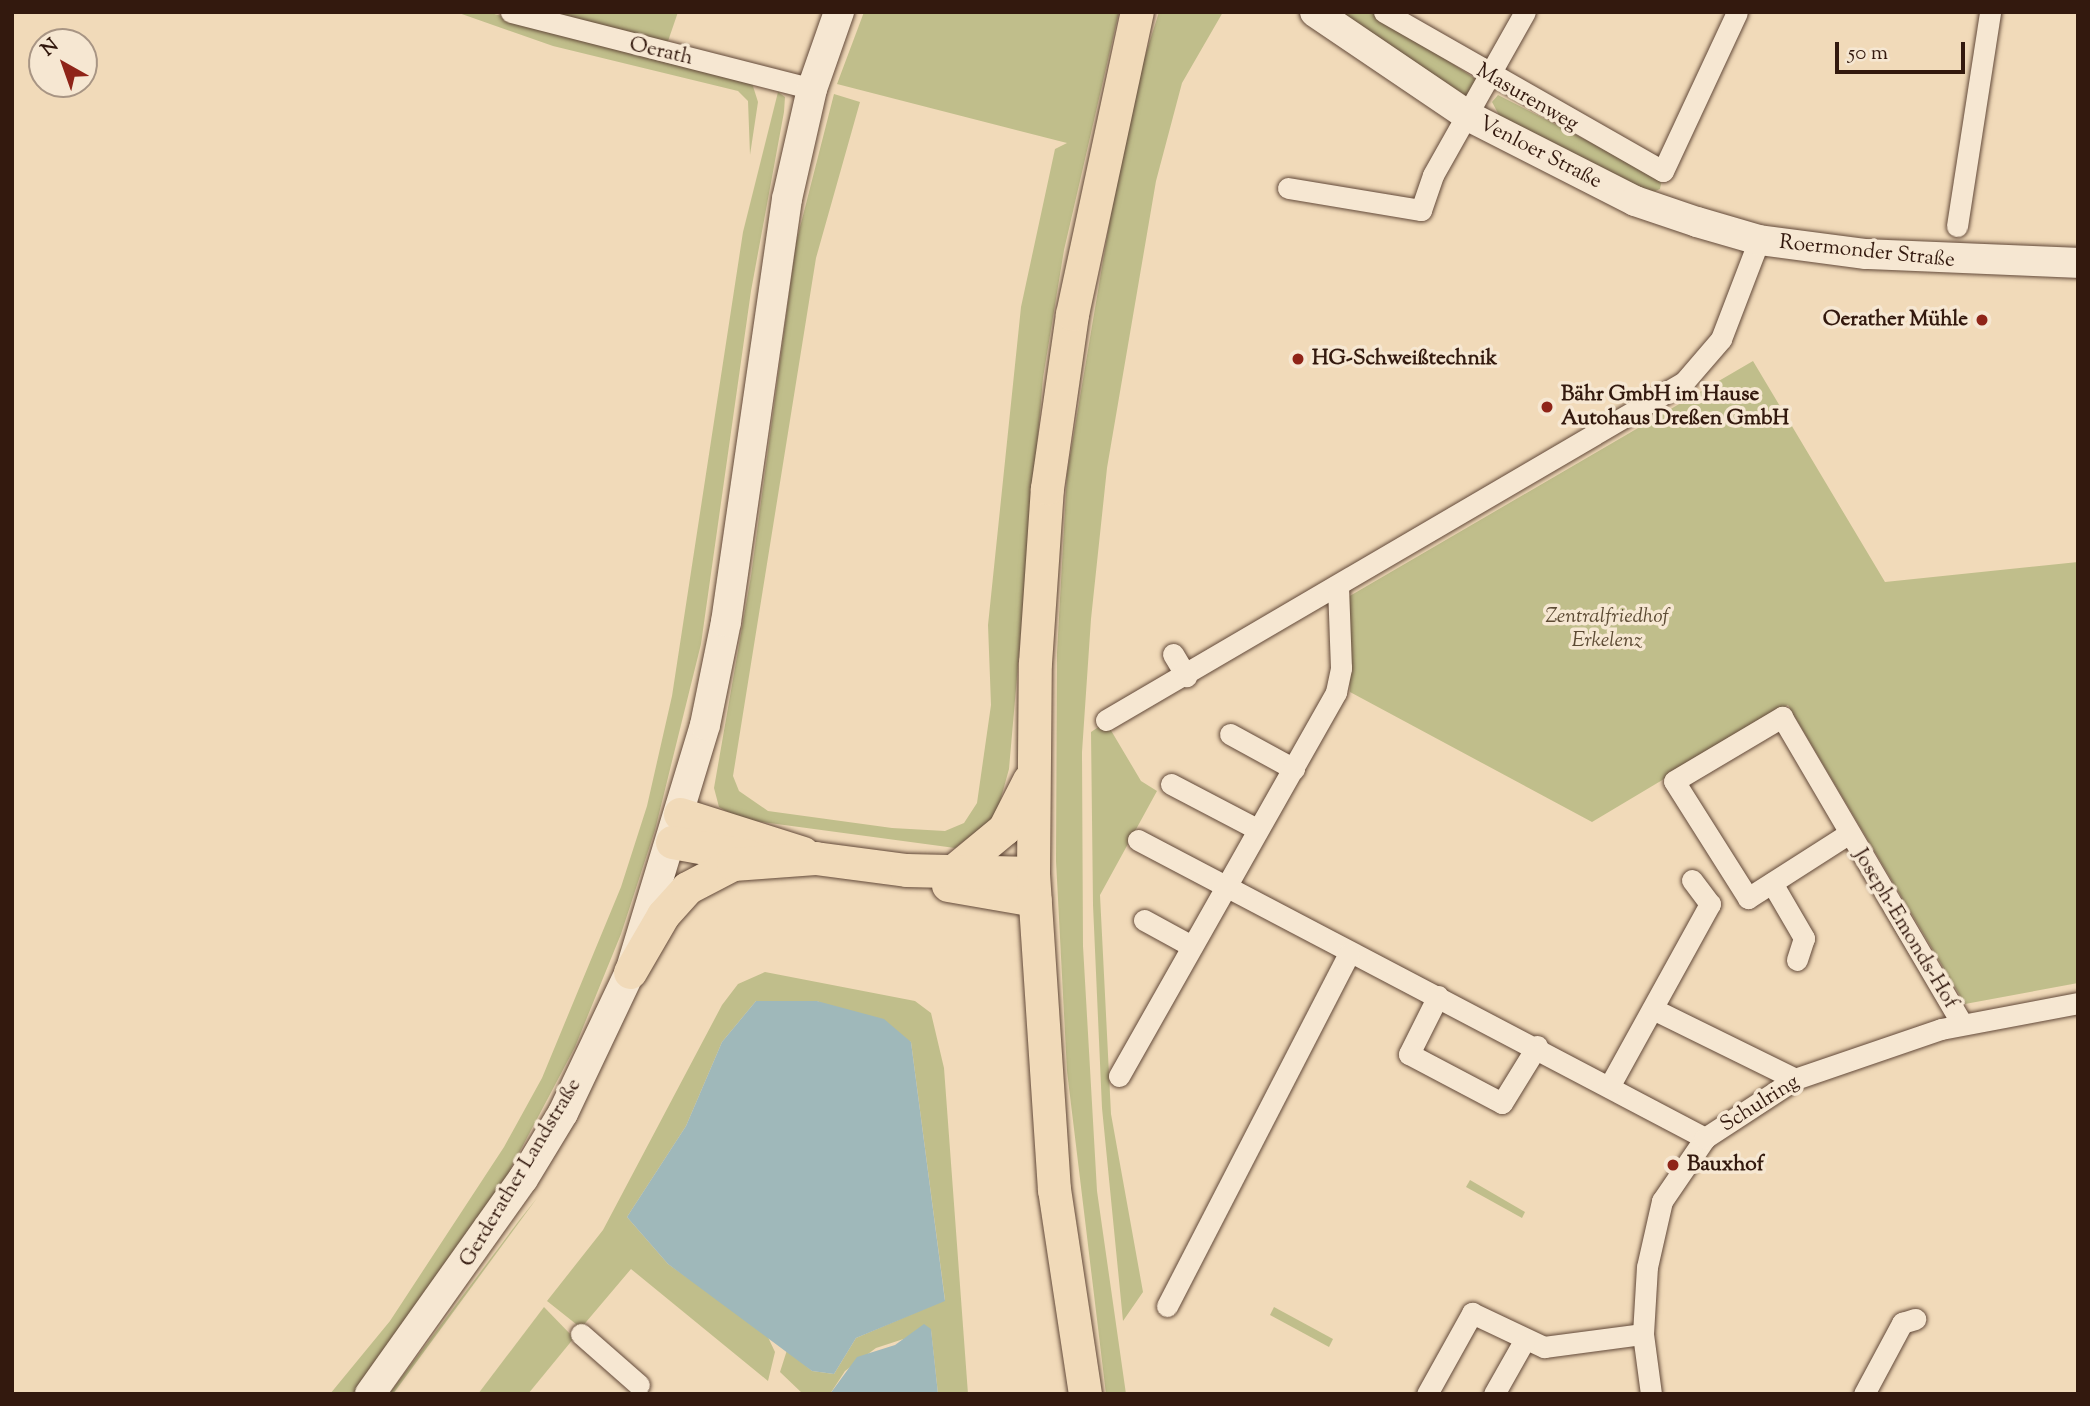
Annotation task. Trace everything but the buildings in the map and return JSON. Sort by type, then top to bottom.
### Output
[{"type":"main road","name":"Gerderather Landstraße","points":[[370,1394],[523,1179],[563,1113],[629,972],[676,828],[726,622],[771,296],[812,89],[839,12]]},
{"type":"main road","points":[[1085,1394],[1054,1190],[1034,887],[1034,768],[1047,488],[1075,301],[1137,12]]},
{"type":"main road","points":[[1315,12],[1470,117]]},
{"type":"main road","name":"Venloer Straße","points":[[1470,117],[1635,201],[1759,240]]},
{"type":"main road","name":"Roermonder Straße","points":[[1759,240],[1972,263],[2078,263]]},
{"type":"main road","points":[[958,867],[1004,829],[1034,768]]},
{"type":"main road","points":[[676,828],[815,858],[906,870],[958,867],[1034,887]]},
{"type":"main road","points":[[676,828],[768,860]]},
{"type":"main road","points":[[629,972],[663,915],[697,879],[733,864],[815,858]]},
{"type":"main road","points":[[906,870],[955,887],[1034,887]]},
{"type":"street","name":"Oerath","points":[[511,12],[812,89]]},
{"type":"street","name":"Masurenweg","points":[[1384,12],[1493,79],[1647,167],[1663,171],[1737,12]]},
{"type":"street","points":[[1470,117],[1493,79],[1525,12]]},
{"type":"street","points":[[1956,226],[1990,12]]},
{"type":"street","name":"Venloer Straße","points":[[1289,188],[1421,210],[1433,175],[1470,117]]},
{"type":"street","name":"Roermonder Straße","points":[[1106,720],[1186,676],[1684,382],[1721,339],[1759,240]]},
{"type":"street","points":[[1119,1076],[1188,944],[1294,769],[1336,692],[1341,668],[1338,586]]},
{"type":"street","points":[[1173,654],[1186,676]]},
{"type":"street","name":"Joseph-Emonds-Hof","points":[[1849,834],[1748,898],[1674,781],[1782,716],[1962,1024]]},
{"type":"street","points":[[1230,734],[1294,769]]},
{"type":"street","points":[[1171,784],[1257,829]]},
{"type":"street","points":[[1139,840],[1349,953],[1537,1046],[1705,1138]]},
{"type":"street","points":[[1610,1085],[1710,904],[1692,880]]},
{"type":"street","points":[[1772,883],[1804,938],[1797,960]]},
{"type":"street","points":[[1144,920],[1188,944]]},
{"type":"street","points":[[1167,1306],[1349,953]]},
{"type":"street","points":[[1437,996],[1409,1054],[1502,1103],[1537,1046]]},
{"type":"street","name":"Schulring","points":[[1651,1394],[1643,1334],[1646,1270],[1662,1201],[1705,1138],[1794,1079],[1962,1024],[2078,1003]]},
{"type":"street","points":[[1653,1009],[1794,1079]]},
{"type":"street","points":[[1427,1394],[1472,1313],[1524,1341],[1562,1346],[1643,1334]]},
{"type":"street","points":[[1864,1394],[1902,1323],[1915,1319]]},
{"type":"street","points":[[581,1334],[640,1391]]},
{"type":"street","points":[[1494,1394],[1524,1341]]},
{"type":"green space","points":[[456,12],[487,12],[752,83],[758,102],[750,155],[748,101],[738,91],[553,46]]},
{"type":"green space","points":[[552,12],[678,12],[667,44]]},
{"type":"green space","points":[[864,12],[1119,12],[1064,250],[1043,378],[1009,769],[996,816],[955,848],[740,819],[719,807],[714,788],[751,576],[796,243],[834,94],[860,102],[816,258],[733,776],[739,791],[768,811],[892,828],[945,831],[964,823],[977,803],[991,705],[988,625],[1021,307],[1055,149],[1067,143],[837,84]]},
{"type":"green space","points":[[1159,12],[1223,12],[1182,83],[1156,181],[1107,468],[1091,619],[1082,752],[1083,946],[1097,1191],[1126,1394],[1106,1394],[1067,1071],[1056,861],[1057,653],[1067,474],[1129,107]]},
{"type":"green space","points":[[1338,12],[1375,12],[1477,80],[1468,97]]},
{"type":"green space","points":[[778,92],[785,97],[784,112],[751,291],[701,644],[655,830],[621,934],[575,1047],[482,1223],[358,1394],[330,1394],[390,1321],[504,1147],[542,1078],[621,887],[647,806],[672,696],[743,232]]},
{"type":"green space","points":[[1498,95],[1662,179],[1660,189],[1651,193],[1500,117],[1492,102]]},
{"type":"green space","name":"Zentralfriedhof Erkelenz","points":[[1753,361],[1885,582],[2078,562],[2078,983],[1965,1004],[1788,705],[1592,822],[1350,692],[1348,597]]},
{"type":"green space","points":[[1106,722],[1141,781],[1157,791],[1100,895],[1111,1114],[1143,1292],[1123,1321],[1102,1108],[1093,905],[1091,732]]},
{"type":"green space","points":[[765,972],[915,1001],[931,1013],[944,1068],[968,1394],[938,1394],[931,1330],[876,1348],[845,1371],[830,1394],[803,1394],[780,1372],[787,1350],[812,1371],[834,1374],[856,1338],[945,1300],[911,1042],[817,1001],[756,1001],[722,1042],[686,1126],[627,1217],[668,1264],[766,1333],[775,1352],[768,1381],[631,1269],[581,1328],[547,1301],[603,1230],[722,1005],[738,984]]},
{"type":"green space","points":[[1470,1180],[1525,1212],[1522,1218],[1466,1187]]},
{"type":"green space","points":[[537,1198],[393,1394],[389,1394],[518,1222]]},
{"type":"green space","points":[[544,1307],[574,1338],[528,1394],[478,1394]]},
{"type":"green space","points":[[1274,1307],[1333,1339],[1329,1347],[1270,1315]]},
{"type":"water","points":[[756,1001],[817,1001],[884,1019],[911,1042],[945,1301],[856,1338],[834,1374],[812,1371],[668,1264],[627,1217],[686,1126],[722,1042]]},
{"type":"water","points":[[924,1324],[931,1329],[938,1394],[830,1394],[857,1357],[895,1345]]},
{"type":"place","name":"Oerather Mühle","points":[[1982,320]]},
{"type":"place","name":"HG-Schweißtechnik","points":[[1298,359]]},
{"type":"place","name":"Bähr GmbH im Hause Autohaus Dreßen GmbH","points":[[1547,407]]},
{"type":"place","name":"Bauxhof","points":[[1673,1165]]}]
